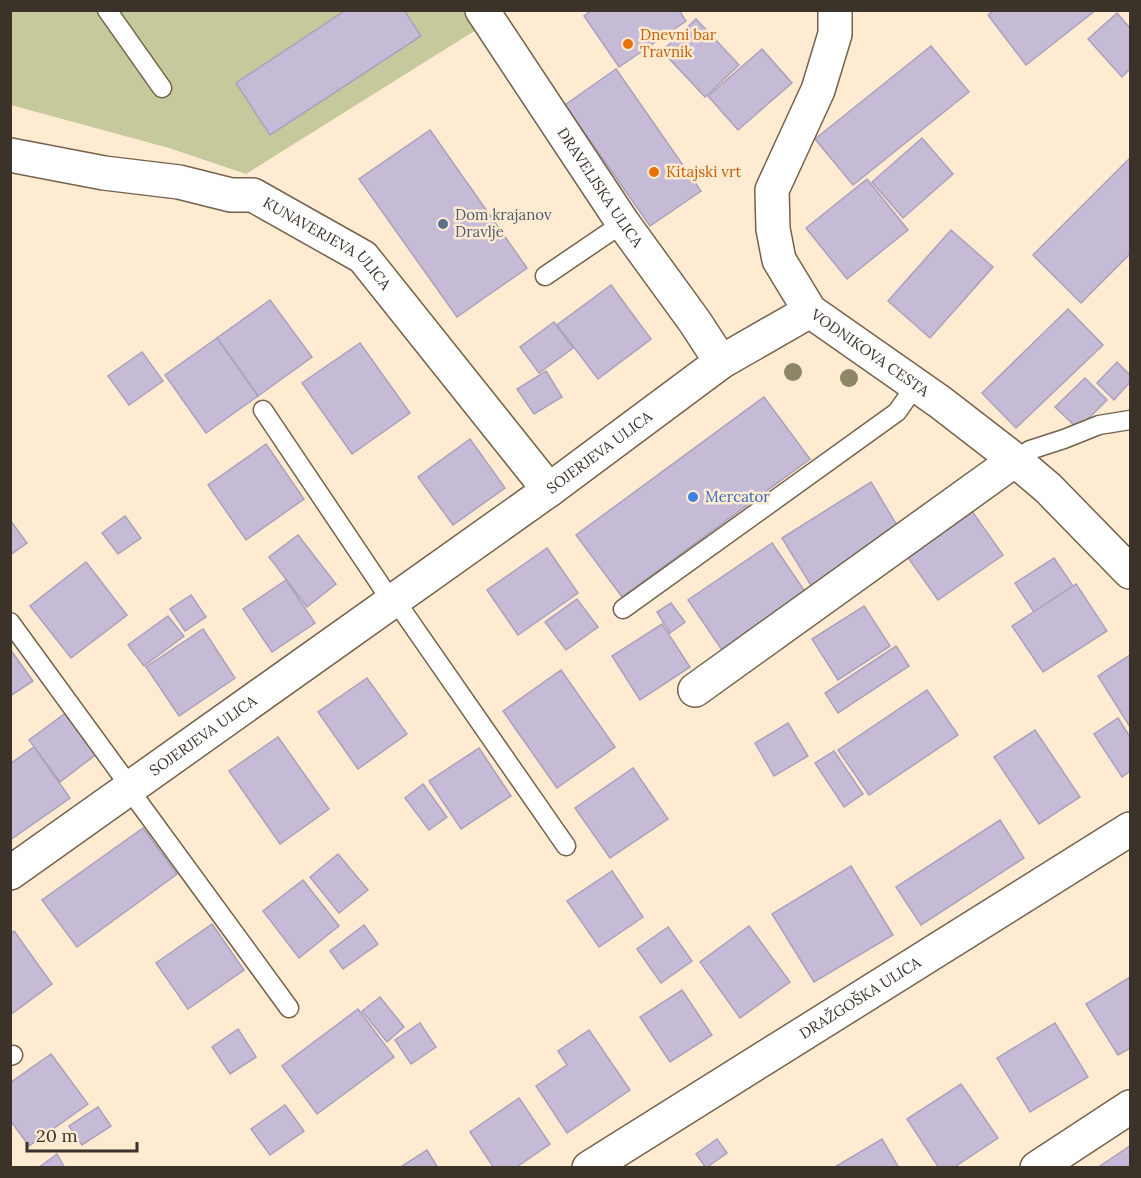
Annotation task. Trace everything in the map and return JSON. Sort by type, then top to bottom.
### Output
[{"type":"street","name":"DRAVELJSKA ULICA","points":[[482,10],[623,223],[721,362]]},
{"type":"street","name":"VODNIKOVA CESTA","points":[[835,10],[835,34],[818,90],[772,190],[773,230],[779,260],[810,311],[940,402],[1015,460],[1048,488],[1131,572]]},
{"type":"street","name":"KUNAVERJEVA ULICA","points":[[10,155],[104,173],[178,182],[231,195],[254,195],[363,257],[549,490]]},
{"type":"street","name":"SOJERJEVA ULICA","points":[[10,873],[549,490],[721,362],[810,311]]},
{"type":"street","points":[[695,690],[1015,460]]},
{"type":"street","name":"DRAŽGOŠKA ULICA","points":[[589,1167],[1131,829]]},
{"type":"street","points":[[1037,1167],[1131,1107]]},
{"type":"lane","points":[[107,10],[162,88]]},
{"type":"lane","points":[[545,276],[623,223]]},
{"type":"lane","points":[[623,609],[897,412],[916,385]]},
{"type":"lane","points":[[263,410],[567,846]]},
{"type":"lane","points":[[1015,460],[1030,450],[1099,425],[1131,420]]},
{"type":"lane","points":[[10,622],[289,1008]]},
{"type":"green space","points":[[465,10],[476,30],[246,174],[169,148],[11,105],[10,11]]},
{"type":"building","points":[[346,10],[404,10],[421,36],[270,135],[236,83]]},
{"type":"building","name":"Dnevni bar Travnik","points":[[592,10],[679,10],[686,21],[619,67],[584,16]]},
{"type":"building","points":[[994,10],[1096,10],[1026,65],[988,15]]},
{"type":"building","points":[[1117,13],[1130,28],[1130,69],[1122,77],[1088,39]]},
{"type":"building","points":[[696,19],[739,65],[705,97],[662,51]]},
{"type":"building","points":[[931,46],[969,92],[853,185],[815,139]]},
{"type":"building","points":[[762,49],[792,83],[738,130],[708,96]]},
{"type":"building","points":[[616,69],[701,191],[650,226],[565,105]]},
{"type":"building","name":"Dom krajanov Dravlje","points":[[430,130],[527,268],[457,317],[359,179]]},
{"type":"building","points":[[922,138],[953,174],[903,218],[872,182]]},
{"type":"building","points":[[1130,158],[1130,254],[1081,303],[1033,255]]},
{"type":"building","points":[[867,179],[908,230],[847,279],[806,228]]},
{"type":"building","points":[[951,230],[993,267],[930,338],[888,301]]},
{"type":"building","points":[[611,285],[651,339],[598,379],[557,325]]},
{"type":"building","points":[[270,300],[312,357],[258,396],[217,338]]},
{"type":"building","points":[[1068,309],[1103,345],[1016,428],[982,393]]},
{"type":"building","points":[[554,322],[573,348],[539,373],[520,347]]},
{"type":"building","points":[[217,338],[258,396],[206,433],[165,375]]},
{"type":"building","points":[[360,343],[410,413],[352,454],[302,383]]},
{"type":"building","points":[[142,352],[163,381],[129,405],[108,376]]},
{"type":"building","points":[[1117,362],[1130,375],[1130,382],[1114,400],[1097,383]]},
{"type":"building","points":[[546,371],[562,397],[534,414],[517,389]]},
{"type":"building","points":[[1085,378],[1107,400],[1078,429],[1055,407]]},
{"type":"building","name":"Mercator","points":[[764,397],[810,459],[622,597],[576,535]]},
{"type":"building","points":[[470,439],[505,488],[453,525],[418,477]]},
{"type":"building","points":[[266,444],[304,499],[246,540],[208,485]]},
{"type":"building","points":[[871,482],[901,532],[812,587],[782,538]]},
{"type":"building","points":[[969,507],[1003,555],[938,600],[904,552]]},
{"type":"building","points":[[125,516],[141,538],[118,554],[102,533]]},
{"type":"building","points":[[10,520],[27,543],[10,555]]},
{"type":"building","points":[[298,535],[336,584],[307,607],[269,557]]},
{"type":"building","points":[[772,543],[810,599],[726,656],[688,600]]},
{"type":"building","points":[[547,548],[578,593],[518,635],[487,590]]},
{"type":"building","points":[[1054,558],[1073,586],[1034,612],[1015,583]]},
{"type":"building","points":[[86,562],[127,615],[71,658],[30,606]]},
{"type":"building","points":[[286,580],[315,623],[272,652],[243,609]]},
{"type":"building","points":[[1076,584],[1107,631],[1043,672],[1012,626]]},
{"type":"building","points":[[191,595],[206,617],[185,631],[170,609]]},
{"type":"building","points":[[577,599],[598,627],[566,650],[545,622]]},
{"type":"building","points":[[671,603],[685,622],[670,633],[657,612]]},
{"type":"building","points":[[864,606],[890,646],[838,680],[812,639]]},
{"type":"building","points":[[168,616],[184,636],[144,666],[128,645]]},
{"type":"building","points":[[662,624],[690,667],[640,700],[612,656]]},
{"type":"building","points":[[203,629],[235,678],[179,716],[146,667]]},
{"type":"building","points":[[896,646],[909,666],[838,713],[825,693]]},
{"type":"building","points":[[10,649],[33,681],[10,696]]},
{"type":"building","points":[[1130,655],[1130,727],[1098,676]]},
{"type":"building","points":[[561,670],[615,747],[557,788],[503,711]]},
{"type":"building","points":[[367,678],[407,734],[358,769],[318,712]]},
{"type":"building","points":[[927,690],[958,735],[869,795],[838,750]]},
{"type":"building","points":[[67,712],[98,753],[60,782],[29,740]]},
{"type":"building","points":[[1118,718],[1130,737],[1130,771],[1122,777],[1094,734]]},
{"type":"building","points":[[788,723],[808,756],[774,776],[755,743]]},
{"type":"building","points":[[1035,730],[1080,797],[1039,824],[994,757]]},
{"type":"building","points":[[278,737],[329,809],[280,844],[229,771]]},
{"type":"building","points":[[34,747],[70,798],[10,840],[10,764]]},
{"type":"building","points":[[479,748],[511,796],[461,829],[429,781]]},
{"type":"building","points":[[834,751],[863,794],[844,807],[815,763]]},
{"type":"building","points":[[633,768],[668,819],[610,858],[575,808]]},
{"type":"building","points":[[423,784],[447,817],[429,830],[405,798]]},
{"type":"building","points":[[1000,820],[1024,858],[921,925],[896,887]]},
{"type":"building","points":[[143,828],[177,874],[77,947],[42,900]]},
{"type":"building","points":[[338,854],[368,890],[339,913],[310,877]]},
{"type":"building","points":[[851,866],[893,935],[814,982],[772,914]]},
{"type":"building","points":[[612,871],[643,917],[599,947],[567,901]]},
{"type":"building","points":[[303,880],[339,926],[299,958],[263,911]]},
{"type":"building","points":[[212,924],[244,970],[188,1009],[156,963]]},
{"type":"building","points":[[364,925],[378,944],[343,969],[330,951]]},
{"type":"building","points":[[749,926],[790,982],[740,1018],[700,962]]},
{"type":"building","points":[[668,927],[692,961],[661,983],[637,949]]},
{"type":"building","points":[[14,931],[52,984],[10,1015],[10,934]]},
{"type":"building","points":[[1130,977],[1130,1048],[1118,1055],[1086,1004]]},
{"type":"building","points":[[682,990],[712,1035],[670,1062],[640,1017]]},
{"type":"building","points":[[380,997],[404,1027],[387,1042],[362,1011]]},
{"type":"building","points":[[358,1009],[394,1057],[317,1114],[282,1066]]},
{"type":"building","points":[[420,1023],[436,1047],[411,1064],[395,1040]]},
{"type":"building","points":[[1055,1023],[1088,1077],[1030,1112],[997,1058]]},
{"type":"building","points":[[238,1029],[256,1057],[230,1074],[212,1047]]},
{"type":"building","points":[[589,1030],[630,1090],[567,1133],[536,1086],[567,1065],[558,1051]]},
{"type":"building","points":[[51,1054],[88,1104],[29,1146],[10,1120],[10,1083]]},
{"type":"building","points":[[961,1084],[998,1138],[953,1168],[939,1168],[907,1119]]},
{"type":"building","points":[[519,1098],[550,1144],[515,1168],[494,1168],[470,1132]]},
{"type":"building","points":[[285,1105],[304,1131],[270,1155],[251,1129]]},
{"type":"building","points":[[98,1107],[111,1126],[82,1145],[69,1126]]},
{"type":"building","points":[[717,1139],[727,1153],[706,1168],[696,1154]]},
{"type":"building","points":[[882,1139],[899,1168],[833,1168]]},
{"type":"building","points":[[1130,1146],[1130,1168],[1097,1168]]},
{"type":"building","points":[[427,1150],[438,1168],[399,1168]]},
{"type":"building","points":[[57,1154],[65,1168],[38,1168]]},
{"type":"place","name":"Dnevni bar Travnik","points":[[628,44]]},
{"type":"place","name":"Kitajski vrt","points":[[654,172]]},
{"type":"place","name":"Dom krajanov Dravlje","points":[[443,224]]},
{"type":"place","name":"Mercator","points":[[693,497]]}]
